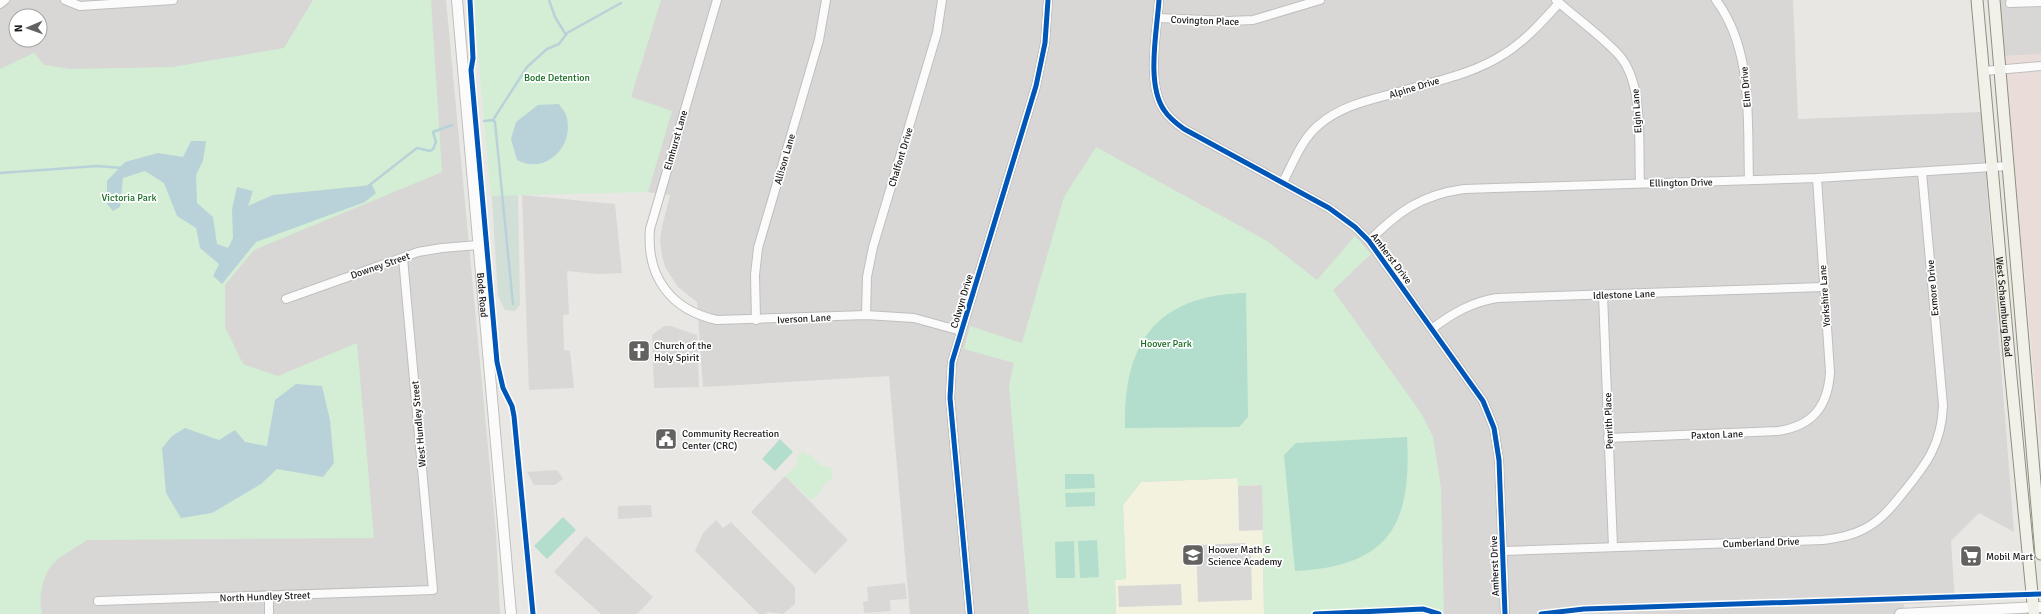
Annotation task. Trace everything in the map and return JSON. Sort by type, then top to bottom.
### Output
[{"type":"main road","name":"West Schaumburg Road","points":[[1977,0],[2036,609]]},
{"type":"main road","name":"West Schaumburg Road","points":[[1994,0],[2041,554]]},
{"type":"street","points":[[0,4],[5,0]]},
{"type":"street","points":[[65,0],[80,6],[173,0]]},
{"type":"street","name":"Bode Road","points":[[457,0],[478,245],[487,326],[511,614]]},
{"type":"street","name":"Elmhurst Lane","points":[[660,281],[655,272],[649,250],[650,229],[717,0]]},
{"type":"street","name":"Allison Lane","points":[[756,320],[755,275],[758,248],[819,40],[826,0]]},
{"type":"street","name":"Chalfont Drive","points":[[866,315],[867,277],[873,248],[937,33],[942,0]]},
{"type":"street","name":"Colwyn Drive","points":[[970,614],[950,398],[952,362],[1036,86],[1045,43],[1048,0]]},
{"type":"street","name":"Amherst Drive","points":[[1159,0],[1154,76],[1156,90],[1164,110],[1184,129],[1329,208],[1355,227],[1369,241],[1433,328],[1483,401],[1494,428],[1499,460],[1505,614]]},
{"type":"street","name":"Covington Place","points":[[1158,18],[1228,22],[1253,20],[1320,0]]},
{"type":"street","name":"Elm Drive","points":[[1716,0],[1735,34],[1744,66],[1746,83],[1749,180]]},
{"type":"street","name":"Alpine Drive","points":[[1283,182],[1310,133],[1330,116],[1353,105],[1464,72],[1503,55],[1521,42],[1557,1]]},
{"type":"street","name":"Elgin Lane","points":[[1557,1],[1618,54],[1632,77],[1637,100],[1640,183]]},
{"type":"street","points":[[2010,3],[2041,2]]},
{"type":"street","points":[[1984,72],[2041,66]]},
{"type":"street","name":"Ellington Drive","points":[[1369,241],[1403,210],[1431,196],[1464,189],[1817,178],[2008,166]]},
{"type":"street","name":"Exmore Drive","points":[[1922,172],[1943,405]]},
{"type":"street","name":"Yorkshire Lane","points":[[1817,178],[1830,372],[1829,386],[1825,400],[1818,411]]},
{"type":"street","name":"Downey Street","points":[[286,299],[418,252],[478,245]]},
{"type":"street","name":"West Hundley Street","points":[[403,258],[433,590]]},
{"type":"street","name":"Iverson Lane","points":[[660,281],[673,299],[694,313],[724,321],[866,315],[914,318],[961,330]]},
{"type":"street","name":"Idlestone Lane","points":[[1433,328],[1458,310],[1483,300],[1496,298],[1824,287]]},
{"type":"street","name":"Penrith Place","points":[[1603,295],[1613,547]]},
{"type":"street","name":"Cumberland Drive","points":[[1503,551],[1823,540],[1855,533],[1877,521],[1889,510],[1923,468],[1938,439],[1942,422],[1943,405]]},
{"type":"street","name":"Paxton Lane","points":[[1608,438],[1778,432],[1800,426],[1810,420],[1818,411]]},
{"type":"street","name":"North Hundley Street","points":[[98,601],[433,590]]},
{"type":"street","points":[[269,596],[269,614]]},
{"type":"street","points":[[1900,614],[2036,609]]},
{"type":"shaded area","name":"Victoria Park","points":[[0,0],[446,0],[496,533],[500,614],[0,614]]},
{"type":"shaded area","points":[[474,0],[1793,0],[1798,119],[1981,112],[2014,532],[1979,513],[1951,541],[1955,602],[1904,604],[1905,614],[910,614],[889,376],[703,387],[697,302],[678,287],[665,267],[662,255],[660,240],[670,195],[647,192]]},
{"type":"shaded area","points":[[2000,0],[2041,0],[2041,54],[2004,56]]},
{"type":"shaded area","points":[[2041,54],[2041,451],[2004,56]]},
{"type":"shaded area","points":[[486,101],[511,170],[518,196],[520,305],[515,311],[505,310],[498,296]]},
{"type":"shaded area","points":[[522,195],[615,204],[622,273],[598,274],[567,271],[569,314],[563,315],[564,350],[570,351],[574,388],[529,390]]},
{"type":"shaded area","points":[[664,326],[671,326],[697,335],[699,387],[654,388],[652,335]]},
{"type":"shaded area","points":[[557,470],[563,479],[555,485],[534,485],[527,472]]},
{"type":"shaded area","points":[[785,476],[848,540],[815,574],[751,512]]},
{"type":"shaded area","name":"Hoover Math & Science Academy","points":[[1238,478],[1238,485],[1262,485],[1264,614],[1116,614],[1115,580],[1126,579],[1123,505],[1141,482]]},
{"type":"shaded area","points":[[1262,485],[1263,530],[1239,531],[1238,486]]},
{"type":"shaded area","points":[[651,505],[652,517],[618,519],[618,506]]},
{"type":"shaded area","points":[[716,520],[723,528],[731,522],[795,587],[795,604],[783,614],[768,612],[766,614],[759,614],[695,551],[703,533]]},
{"type":"shaded area","points":[[586,536],[653,597],[637,614],[601,614],[554,572]]},
{"type":"shaded area","points":[[1245,543],[1251,550],[1252,600],[1198,602],[1196,545]]},
{"type":"shaded area","points":[[905,583],[907,599],[890,600],[891,611],[864,613],[863,602],[868,601],[867,587]]},
{"type":"shaded area","points":[[1181,584],[1182,605],[1119,607],[1118,586]]},
{"type":"green space","name":"Victoria Park","points":[[313,0],[431,0],[442,172],[254,250],[225,285],[225,327],[243,364],[278,376],[357,343],[374,538],[87,540],[60,558],[47,572],[44,578],[41,593],[42,614],[0,614],[0,69],[34,53],[44,65],[71,69],[172,67],[284,48]]},
{"type":"green space","name":"Bode Detention","points":[[473,0],[661,0],[631,97],[672,111],[648,192],[491,196]]},
{"type":"green space","name":"Hoover Park","points":[[1096,147],[1267,241],[1317,280],[1355,236],[1371,254],[1333,290],[1421,413],[1433,437],[1441,488],[1444,614],[1264,614],[1262,485],[1238,486],[1237,478],[1141,482],[1123,505],[1126,579],[1115,580],[1116,614],[1029,614],[1009,386],[1014,363],[964,349],[970,326],[1022,343],[1064,197]]},
{"type":"green space","points":[[1246,293],[1248,417],[1239,427],[1125,428],[1126,398],[1131,371],[1139,348],[1151,329],[1168,314],[1189,303],[1215,296]]},
{"type":"green space","points":[[1407,437],[1405,495],[1398,518],[1388,536],[1373,550],[1352,561],[1327,567],[1295,571],[1284,455],[1296,443]]},
{"type":"green space","points":[[780,439],[793,452],[775,471],[762,459]]},
{"type":"green space","points":[[804,451],[806,455],[810,454],[820,465],[831,468],[833,472],[831,479],[823,485],[822,490],[811,500],[785,476],[798,464],[797,456]]},
{"type":"green space","points":[[1065,474],[1094,474],[1095,488],[1065,489]]},
{"type":"green space","points":[[1095,492],[1095,506],[1066,507],[1065,493]]},
{"type":"green space","points":[[563,517],[576,530],[547,559],[534,546]]},
{"type":"green space","points":[[1097,540],[1099,577],[1080,578],[1078,541]]},
{"type":"green space","points":[[1074,541],[1075,578],[1056,578],[1055,542]]},
{"type":"water","points":[[559,104],[565,114],[568,126],[567,137],[563,147],[548,161],[538,164],[528,164],[517,160],[511,139],[516,122],[538,105]]},
{"type":"water","points":[[191,141],[206,141],[203,161],[196,175],[197,203],[213,217],[217,244],[228,248],[233,238],[232,209],[237,187],[253,191],[248,206],[273,195],[372,185],[376,193],[365,202],[256,242],[222,284],[213,276],[219,264],[200,248],[196,228],[177,216],[164,183],[145,171],[123,178],[120,207],[113,211],[107,204],[107,181],[125,162],[158,153],[183,157]]},
{"type":"water","points":[[296,384],[322,386],[330,420],[334,463],[323,477],[277,469],[261,484],[212,513],[181,518],[166,493],[162,448],[172,436],[185,428],[219,440],[235,430],[245,442],[267,446],[275,400]]},
{"type":"waterway","points":[[549,0],[555,17],[566,35]]},
{"type":"waterway","points":[[493,120],[527,67],[547,49],[559,44],[567,33],[621,3]]},
{"type":"waterway","points":[[484,121],[493,120],[495,122],[513,304]]},
{"type":"waterway","points":[[367,187],[417,148],[430,151],[433,149],[436,142],[433,132],[452,125]]},
{"type":"waterway","points":[[0,173],[97,166],[123,168]]},
{"type":"cycle path","points":[[470,0],[473,58],[471,70],[497,362],[503,388],[512,406],[514,416],[533,614]]},
{"type":"cycle path","points":[[970,614],[950,398],[952,362],[1036,86],[1045,43],[1048,0]]},
{"type":"cycle path","points":[[1159,0],[1154,72],[1155,86],[1159,99],[1166,113],[1173,121],[1184,129],[1329,208],[1355,227],[1369,241],[1483,401],[1494,428],[1499,460],[1505,614]]},
{"type":"cycle path","points":[[1541,614],[1584,609],[2041,594]]},
{"type":"cycle path","points":[[1315,614],[1423,609],[1439,614]]},
{"type":"place","name":"Church of the Holy Spirit","points":[[639,351]]},
{"type":"place","name":"Community Recreation Center (CRC)","points":[[666,439]]},
{"type":"place","name":"Hoover Math & Science Academy","points":[[1193,555]]},
{"type":"place","name":"Mobil Mart","points":[[1971,556]]}]
